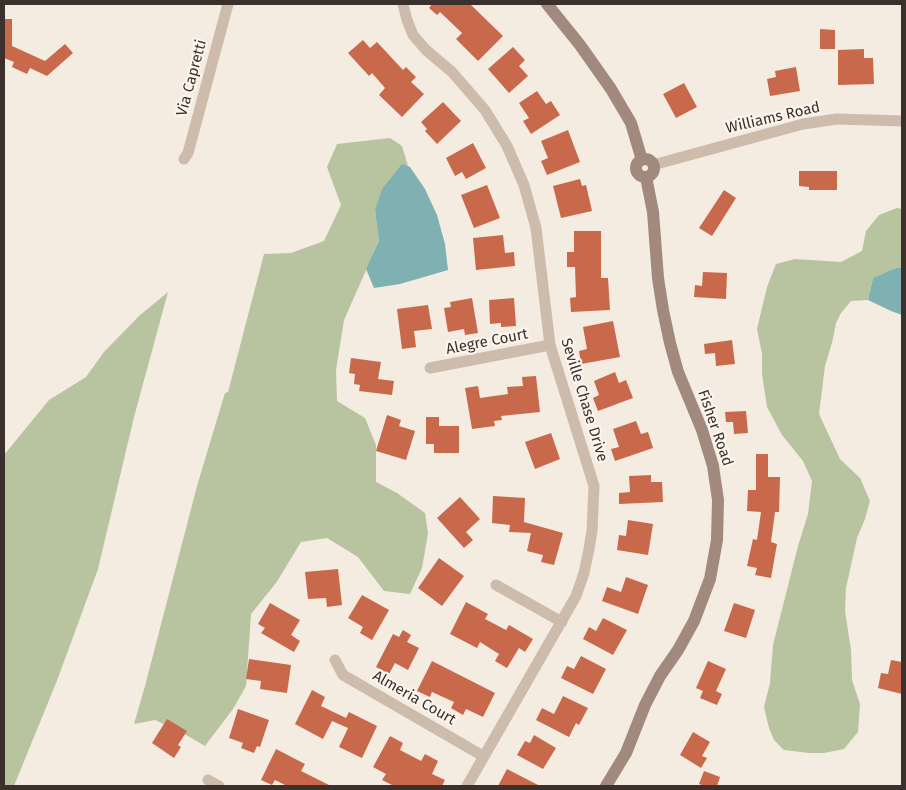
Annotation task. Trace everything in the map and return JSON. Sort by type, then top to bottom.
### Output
[{"type":"street","name":"Via Capretti","points":[[184,159],[188,153],[228,4]]},
{"type":"street","name":"Seville Chase Drive","points":[[403,4],[413,35],[426,50],[452,72],[485,110],[507,146],[524,185],[536,228],[550,345],[594,486],[592,531],[588,557],[576,596],[466,786]]},
{"type":"street","points":[[546,4],[580,45],[611,89],[630,123],[648,162]]},
{"type":"street","name":"Williams Road","points":[[648,162],[803,124],[837,119],[902,121]]},
{"type":"street","name":"Fisher Road","points":[[606,786],[626,753],[645,705],[660,676],[678,650],[694,621],[710,578],[717,540],[718,500],[713,466],[702,430],[678,372],[663,310],[658,278],[653,212],[646,177],[653,173],[654,170],[648,162]]},
{"type":"street","name":"Alegre Court","points":[[430,368],[550,345]]},
{"type":"street","points":[[496,585],[562,622]]},
{"type":"street","name":"Almeria Court","points":[[335,660],[343,675],[483,756]]},
{"type":"street","points":[[208,780],[219,786]]},
{"type":"green space","points":[[390,138],[402,146],[408,166],[402,165],[375,210],[379,241],[344,320],[336,370],[337,401],[365,418],[376,445],[376,482],[397,493],[425,513],[428,533],[422,568],[410,594],[384,591],[358,557],[327,538],[301,542],[276,583],[251,614],[246,686],[233,709],[205,746],[155,720],[134,724],[197,486],[225,393],[228,392],[264,254],[291,253],[324,241],[341,205],[327,167],[337,144]]},
{"type":"green space","points":[[897,208],[902,209],[902,267],[873,278],[868,300],[851,301],[841,313],[836,323],[825,366],[819,414],[840,459],[860,478],[870,501],[857,538],[846,588],[845,611],[851,650],[852,680],[860,704],[858,732],[844,749],[824,753],[784,750],[774,740],[764,707],[770,683],[773,645],[808,514],[812,481],[803,461],[782,435],[767,407],[762,374],[762,354],[757,329],[767,287],[776,264],[795,259],[841,262],[862,251],[866,231],[879,215]]},
{"type":"green space","points":[[168,292],[134,417],[98,569],[58,678],[14,786],[4,786],[4,455],[49,400],[86,377],[104,352],[139,316]]},
{"type":"water","points":[[402,164],[410,167],[425,189],[437,215],[445,244],[448,270],[400,284],[374,288],[366,269],[379,241],[375,210],[382,189]]},
{"type":"water","points":[[902,267],[902,315],[868,300],[873,278]]},
{"type":"building","points":[[432,4],[470,4],[503,36],[478,61],[456,39],[462,33],[440,12],[437,15],[429,8]]},
{"type":"building","points":[[4,19],[12,19],[12,46],[45,61],[65,44],[73,53],[47,76],[30,68],[27,74],[12,67],[14,62],[4,58]]},
{"type":"building","points":[[820,29],[835,30],[835,49],[820,49]]},
{"type":"building","points":[[363,40],[370,48],[377,42],[403,70],[406,67],[416,77],[411,82],[424,94],[402,117],[379,95],[385,88],[372,73],[369,76],[348,53]]},
{"type":"building","points":[[513,47],[525,60],[519,66],[528,76],[509,93],[488,69]]},
{"type":"building","points":[[864,49],[864,58],[873,58],[874,84],[838,85],[838,50]]},
{"type":"building","points":[[796,67],[800,91],[770,96],[767,79],[776,77],[775,71]]},
{"type":"building","points":[[684,83],[697,107],[676,118],[663,94]]},
{"type":"building","points":[[537,91],[546,104],[551,101],[560,115],[531,134],[523,121],[529,118],[519,103]]},
{"type":"building","points":[[443,102],[461,121],[437,144],[425,131],[427,129],[421,122]]},
{"type":"building","points":[[568,130],[580,162],[547,175],[541,161],[548,158],[541,141]]},
{"type":"building","points":[[473,143],[486,168],[466,179],[462,172],[455,176],[446,158]]},
{"type":"building","points":[[799,171],[837,171],[837,190],[809,190],[809,187],[799,186]]},
{"type":"building","points":[[580,179],[582,186],[586,185],[592,211],[561,218],[553,186]]},
{"type":"building","points":[[487,185],[500,218],[474,228],[461,195]]},
{"type":"building","points":[[724,190],[736,198],[712,236],[699,228]]},
{"type":"building","points":[[574,231],[601,231],[601,278],[608,278],[610,310],[571,312],[570,298],[576,297],[575,267],[567,267],[567,252],[574,252]]},
{"type":"building","points":[[503,235],[505,253],[514,252],[515,266],[476,270],[473,238]]},
{"type":"building","points":[[703,272],[727,273],[726,299],[694,297],[695,285],[702,286]]},
{"type":"building","points":[[472,298],[478,333],[465,335],[464,329],[448,332],[444,308],[451,307],[450,302]]},
{"type":"building","points":[[514,298],[516,326],[501,327],[501,323],[490,324],[489,300]]},
{"type":"building","points":[[428,305],[432,329],[414,331],[416,347],[402,349],[397,309]]},
{"type":"building","points":[[613,321],[620,357],[581,364],[579,351],[587,349],[583,327]]},
{"type":"building","points":[[732,340],[735,364],[716,366],[715,353],[705,354],[704,344]]},
{"type":"building","points":[[351,358],[381,362],[378,379],[394,381],[392,395],[359,391],[360,385],[354,384],[355,374],[349,373]]},
{"type":"building","points":[[615,372],[619,383],[626,380],[633,398],[598,411],[593,398],[599,395],[594,381]]},
{"type":"building","points":[[536,376],[540,412],[501,416],[502,420],[494,421],[495,426],[472,429],[465,388],[478,386],[480,398],[508,394],[507,387],[523,386],[522,377]]},
{"type":"building","points":[[746,411],[748,433],[734,434],[733,422],[726,422],[725,412]]},
{"type":"building","points":[[387,415],[401,420],[399,426],[415,431],[406,460],[376,451]]},
{"type":"building","points":[[426,417],[439,417],[439,426],[459,426],[459,453],[434,453],[434,444],[426,444]]},
{"type":"building","points":[[636,421],[641,434],[648,432],[653,448],[615,461],[611,449],[619,447],[613,429]]},
{"type":"building","points":[[551,433],[560,459],[535,469],[525,442]]},
{"type":"building","points":[[756,454],[768,454],[768,477],[780,477],[779,512],[775,512],[771,542],[777,544],[771,578],[755,575],[757,568],[747,566],[753,539],[757,540],[761,512],[747,511],[748,490],[756,490]]},
{"type":"building","points":[[651,475],[651,482],[662,482],[663,502],[619,504],[619,493],[630,492],[629,476]]},
{"type":"building","points":[[493,496],[525,498],[524,522],[563,533],[554,565],[541,562],[543,555],[527,551],[531,533],[509,532],[510,525],[492,523]]},
{"type":"building","points":[[460,497],[480,519],[466,532],[473,540],[464,548],[437,518]]},
{"type":"building","points":[[628,520],[653,524],[648,555],[617,550],[619,535],[626,536]]},
{"type":"building","points":[[439,558],[464,576],[442,606],[418,588]]},
{"type":"building","points":[[338,569],[342,605],[327,607],[326,598],[308,599],[305,572]]},
{"type":"building","points":[[626,577],[648,585],[638,614],[602,601],[607,587],[621,592]]},
{"type":"building","points":[[362,595],[389,610],[372,640],[360,633],[363,627],[348,618]]},
{"type":"building","points":[[466,602],[488,614],[485,619],[506,630],[509,625],[533,639],[525,652],[519,648],[507,668],[495,661],[499,654],[480,642],[477,648],[450,634]]},
{"type":"building","points":[[270,603],[300,620],[291,635],[300,641],[294,652],[261,633],[265,628],[258,624]]},
{"type":"building","points":[[734,603],[755,610],[746,638],[724,631]]},
{"type":"building","points":[[603,618],[627,630],[613,655],[583,639],[589,627],[596,631]]},
{"type":"building","points":[[403,630],[411,635],[407,642],[419,648],[408,670],[395,663],[389,674],[376,667],[393,634],[399,637]]},
{"type":"building","points":[[581,656],[606,669],[593,694],[561,678],[567,666],[574,669]]},
{"type":"building","points":[[249,659],[291,665],[287,693],[260,689],[261,681],[246,679]]},
{"type":"building","points":[[891,660],[902,662],[902,694],[878,688],[881,673],[888,674]]},
{"type":"building","points":[[432,661],[495,693],[483,717],[466,709],[463,715],[451,708],[454,702],[432,692],[430,697],[417,691]]},
{"type":"building","points":[[708,661],[726,669],[716,691],[722,694],[717,705],[700,698],[703,691],[696,688]]},
{"type":"building","points":[[312,690],[325,697],[321,706],[346,718],[349,712],[377,726],[362,758],[339,747],[348,728],[332,721],[323,739],[295,724]]},
{"type":"building","points":[[563,696],[588,708],[579,725],[576,723],[569,737],[536,720],[542,708],[554,714]]},
{"type":"building","points":[[238,709],[269,720],[260,747],[257,746],[254,753],[241,748],[243,743],[229,738]]},
{"type":"building","points":[[167,719],[187,731],[178,745],[181,747],[174,758],[152,743]]},
{"type":"building","points":[[693,732],[710,742],[702,756],[707,758],[701,768],[680,755]]},
{"type":"building","points":[[534,735],[556,748],[543,769],[517,755],[525,741],[530,743]]},
{"type":"building","points":[[390,736],[403,743],[400,750],[421,761],[425,754],[438,761],[432,774],[445,780],[442,786],[394,786],[382,780],[386,774],[373,767]]},
{"type":"building","points":[[276,749],[305,764],[301,771],[331,786],[287,786],[275,780],[272,785],[261,780]]},
{"type":"building","points":[[507,769],[540,786],[498,786]]},
{"type":"building","points":[[704,771],[720,777],[717,786],[699,784]]}]
